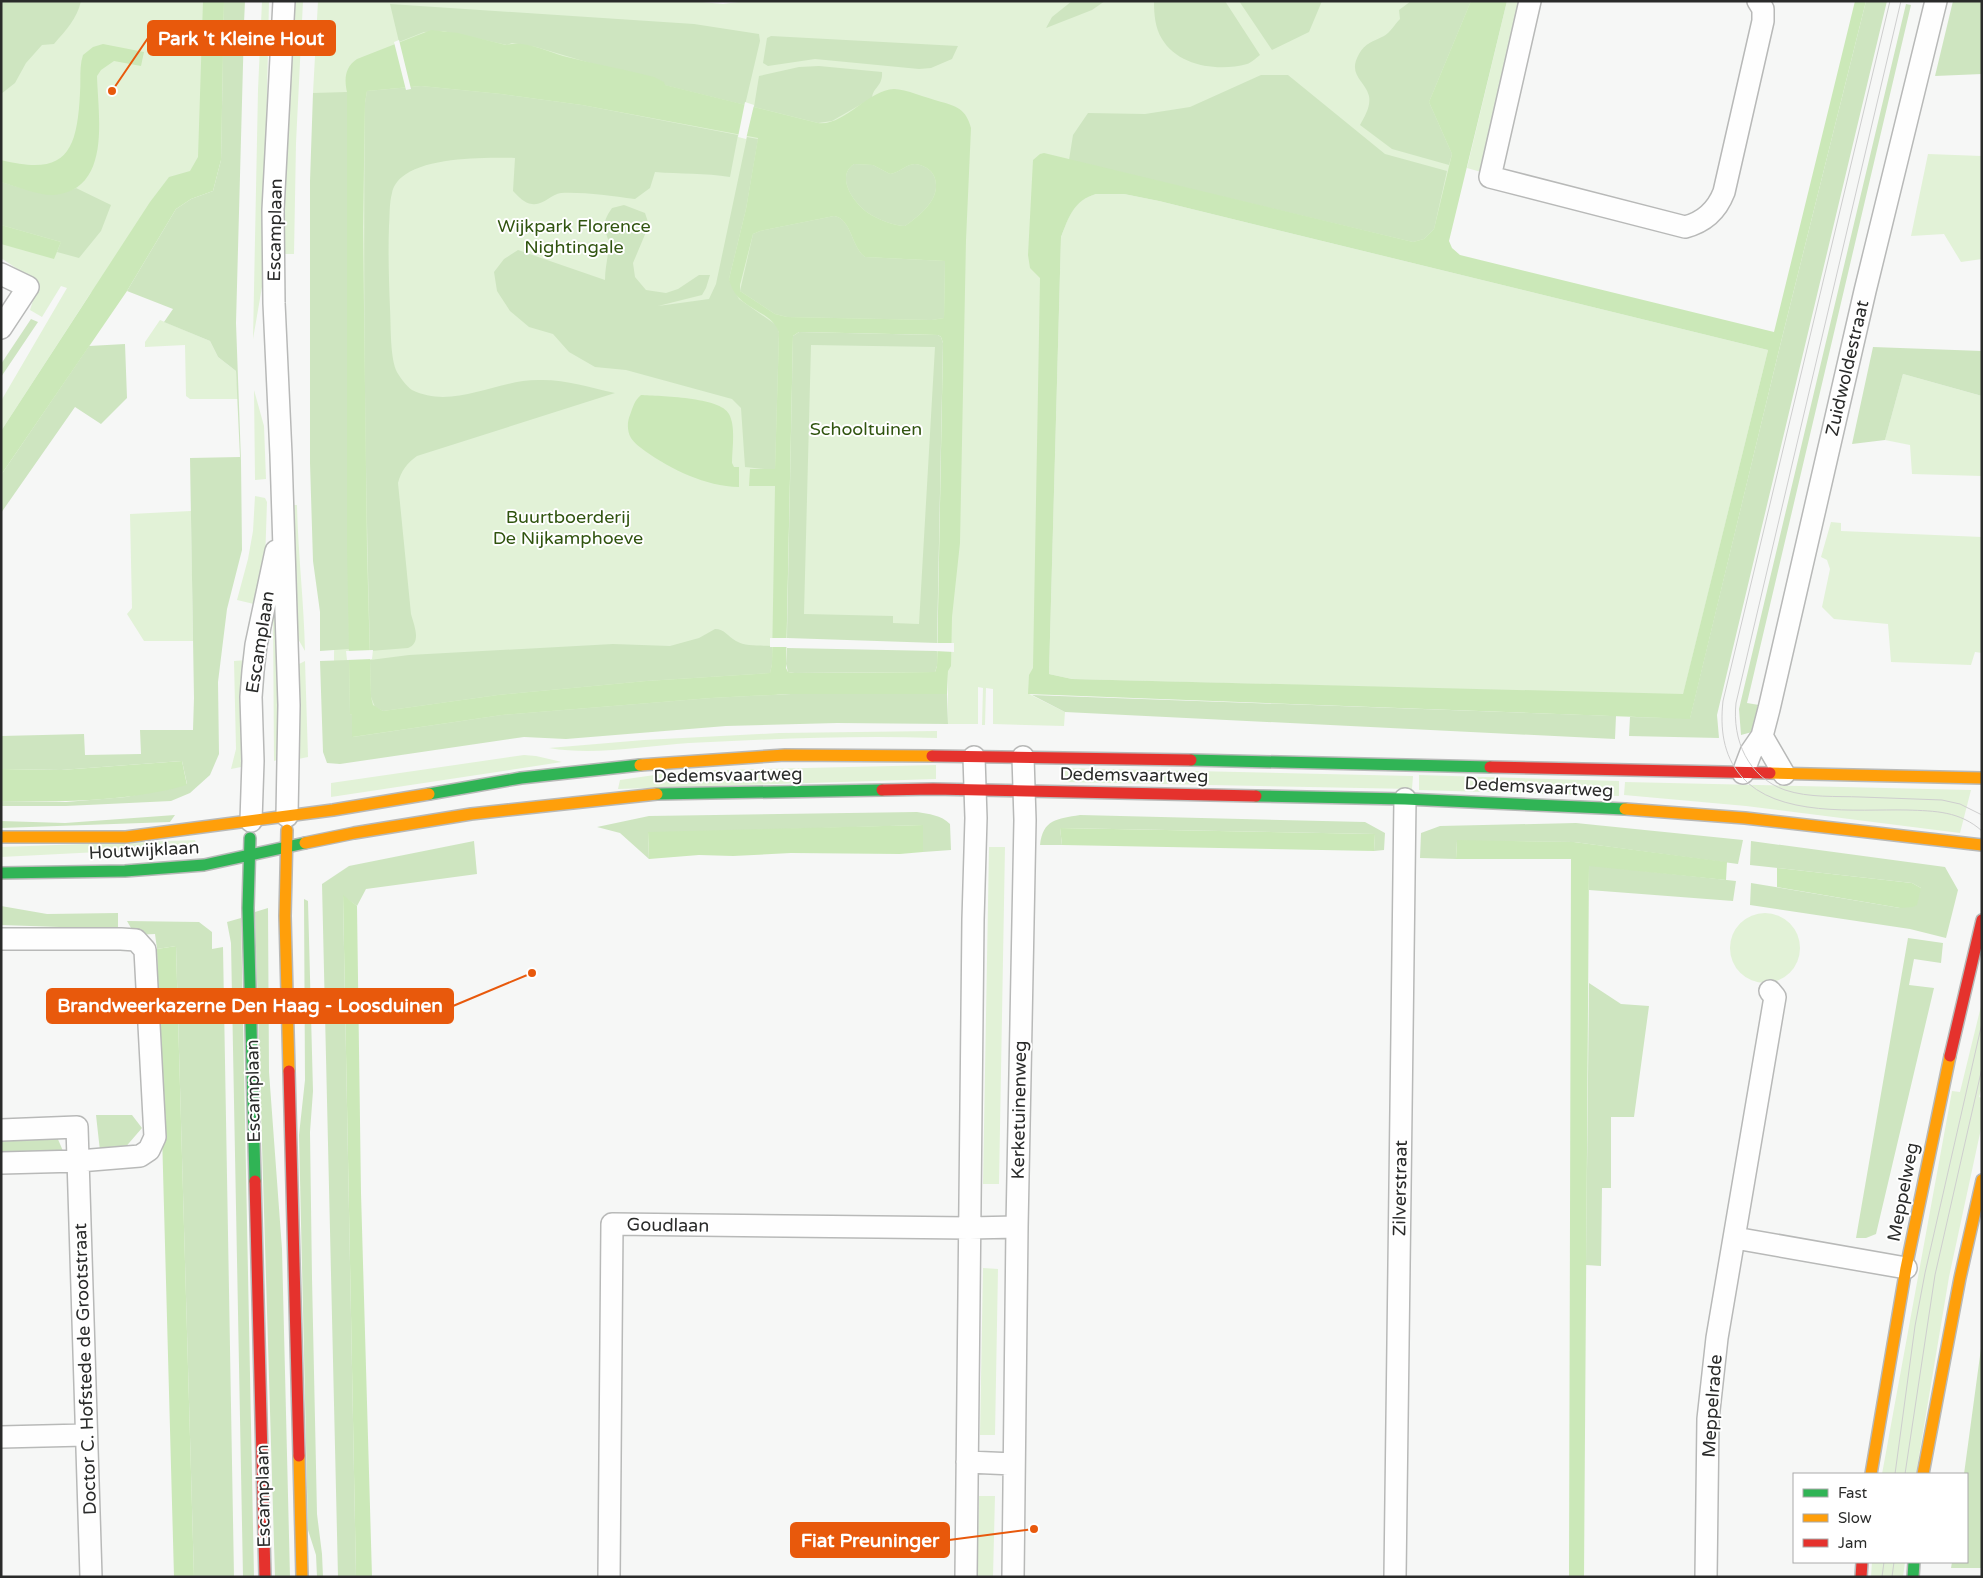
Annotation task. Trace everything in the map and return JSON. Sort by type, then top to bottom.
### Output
[{"type":"main road","name":"Dedemsvaartweg","points":[[287,816],[333,810],[492,781],[642,765],[785,755],[1023,757],[1982,778]]},
{"type":"main road","name":"Dedemsvaartweg","points":[[286,847],[354,833],[471,814],[646,794],[976,788],[1405,798],[1578,806],[1745,818],[1982,845]]},
{"type":"main road","name":"Houtwijklaan","points":[[1,837],[126,837],[287,816]]},
{"type":"main road","name":"Escamplaan","points":[[287,816],[285,916],[302,1577]]},
{"type":"main road","name":"Escamplaan","points":[[251,821],[248,908],[265,1577]]},
{"type":"main road","name":"Houtwijklaan","points":[[1,873],[184,868],[286,847]]},
{"type":"main road","name":"Meppelweg","points":[[1871,1473],[1906,1268],[1942,1088],[1982,920]]},
{"type":"main road","points":[[1923,1473],[1960,1278],[1982,1180]]},
{"type":"main road","points":[[1861,1577],[1862,1563]]},
{"type":"main road","points":[[1912,1577],[1914,1563]]},
{"type":"street","name":"Escamplaan","points":[[284,1],[274,210],[274,303],[289,705],[287,816]]},
{"type":"street","points":[[1530,1],[1490,177],[1686,226],[1696,224],[1718,206],[1724,192],[1763,21],[1763,9],[1758,1]]},
{"type":"street","name":"Zuidwoldestraat","points":[[1744,774],[1751,752],[1762,736],[1865,291],[1936,1]]},
{"type":"street","points":[[1,274],[28,287],[1,328]]},
{"type":"street","name":"Escamplaan","points":[[251,821],[253,761],[251,697],[253,671],[256,646],[283,519]]},
{"type":"street","points":[[1762,736],[1784,774]]},
{"type":"street","points":[[966,1577],[968,1228],[976,788],[974,757]]},
{"type":"street","name":"Kerketuinenweg","points":[[1012,1577],[1025,820],[1023,757]]},
{"type":"street","name":"Zilverstraat","points":[[1395,1577],[1405,798]]},
{"type":"street","points":[[1,940],[122,939],[136,940],[146,950],[155,1137],[149,1150],[140,1156],[79,1161],[1,1163]]},
{"type":"street","name":"Meppelrade","points":[[1706,1577],[1708,1420],[1717,1338],[1775,997],[1770,991]]},
{"type":"street","name":"Doctor C. Hofstede de Grootstraat","points":[[1,1130],[77,1128],[85,1435],[91,1577]]},
{"type":"street","name":"Goudlaan","points":[[609,1577],[612,1224],[1017,1227]]},
{"type":"street","points":[[1735,1238],[1906,1268]]},
{"type":"street","points":[[1,1437],[85,1435]]},
{"type":"street","points":[[967,1462],[1014,1464]]},
{"type":"green space","points":[[1,1],[224,1],[221,160],[90,294],[1,431],[1,401],[67,288],[61,286],[42,317],[30,310],[35,294],[31,278],[1,258]]},
{"type":"green space","points":[[262,1],[269,1],[263,281],[253,339],[258,90]]},
{"type":"green space","points":[[293,1],[303,1],[296,143],[294,254],[284,254],[285,174]]},
{"type":"green space","name":"Wijkpark Florence Nightingale","points":[[318,1],[692,1],[723,4],[746,1],[1495,1],[1434,258],[1120,182],[1082,190],[1055,222],[1040,692],[1029,694],[1065,712],[1064,726],[993,724],[993,689],[986,688],[985,725],[982,725],[983,688],[978,687],[978,724],[948,724],[947,334],[792,329],[776,710],[333,753],[340,93],[313,93]]},
{"type":"green space","points":[[1507,1],[1522,1],[1481,172],[1467,168]]},
{"type":"green space","points":[[1928,154],[1982,156],[1982,259],[1961,262],[1944,234],[1911,236]]},
{"type":"green space","points":[[1096,194],[1124,194],[1159,201],[1768,350],[1683,695],[1072,679],[1049,674],[1061,237],[1069,216],[1076,205]]},
{"type":"green space","points":[[160,320],[210,341],[218,357],[236,371],[238,399],[190,399],[186,396],[185,345],[145,347],[145,342]]},
{"type":"green space","name":"Schooltuinen","points":[[938,335],[937,638],[787,634],[793,336]]},
{"type":"green space","points":[[1903,374],[1982,396],[1982,476],[1912,474],[1910,445],[1885,440]]},
{"type":"green space","points":[[254,390],[264,426],[266,479],[255,480]]},
{"type":"green space","points":[[255,496],[265,498],[267,502],[265,563],[258,605],[237,600],[253,531]]},
{"type":"green space","points":[[293,505],[297,505],[305,651],[290,625],[288,547]]},
{"type":"green space","points":[[191,511],[193,641],[144,641],[127,614],[132,608],[130,514]]},
{"type":"green space","points":[[1831,522],[1841,523],[1841,531],[1982,537],[1982,653],[1975,652],[1971,665],[1891,662],[1888,624],[1834,619],[1822,607],[1830,569],[1827,560],[1821,557]]},
{"type":"green space","points":[[273,612],[277,613],[281,759],[274,761]]},
{"type":"green space","points":[[247,660],[246,766],[231,769],[236,749],[234,661]]},
{"type":"green space","points":[[305,661],[308,757],[293,760],[291,668]]},
{"type":"green space","points":[[937,731],[937,738],[844,737],[782,739],[689,743],[601,751],[549,748],[644,740],[779,733]]},
{"type":"green space","points":[[524,755],[562,762],[331,797],[331,783]]},
{"type":"green space","points":[[936,765],[936,779],[618,789],[620,780],[682,771]]},
{"type":"green space","points":[[1061,768],[1413,776],[1412,789],[1061,782]]},
{"type":"green space","points":[[1419,775],[1619,781],[1619,796],[1419,790]]},
{"type":"green space","points":[[1625,782],[1971,790],[1960,833],[1746,806],[1624,795]]},
{"type":"green space","points":[[195,840],[197,847],[1,857],[1,847]]},
{"type":"green space","points":[[989,847],[1005,847],[999,1184],[983,1184]]},
{"type":"green space","points":[[1765,913],[1778,916],[1790,923],[1797,935],[1800,948],[1797,961],[1790,973],[1778,980],[1765,983],[1752,980],[1740,973],[1733,961],[1730,948],[1733,935],[1740,923],[1752,916]]},
{"type":"green space","points":[[1982,1002],[1982,1087],[1979,1097],[1982,1098],[1982,1124],[1949,1277],[1916,1473],[1882,1473],[1952,1091],[1960,1092]]},
{"type":"green space","points":[[983,1268],[998,1269],[995,1435],[980,1435]]},
{"type":"green space","points":[[979,1496],[995,1496],[993,1577],[977,1577]]},
{"type":"green space","points":[[1872,1563],[1905,1563],[1903,1577],[1871,1577]]},
{"type":"shaded area","points":[[1,1],[81,1],[74,19],[63,34],[54,44],[42,45],[26,63],[15,83],[1,94]]},
{"type":"shaded area","points":[[203,1],[224,1],[221,160],[213,191],[191,199],[176,209],[127,291],[1,475],[1,431],[150,202],[169,177],[190,171],[198,157]]},
{"type":"shaded area","points":[[224,1],[245,1],[244,23],[226,22],[244,28],[236,323],[241,461],[242,550],[227,609],[218,682],[219,754],[210,775],[190,793],[171,801],[66,806],[1,806],[1,801],[66,802],[126,797],[187,784],[182,761],[61,770],[1,769],[1,736],[84,734],[85,755],[141,754],[140,730],[193,730],[190,458],[240,457],[236,371],[218,357],[210,341],[164,322],[173,309],[127,291],[176,209],[191,199],[213,191],[221,160]]},
{"type":"shaded area","points":[[1072,1],[1105,1],[1092,10],[1046,28],[1052,17]]},
{"type":"shaded area","points":[[1154,1],[1225,1],[1260,55],[1249,63],[1224,67],[1200,65],[1188,61],[1169,48],[1162,39],[1155,21]]},
{"type":"shaded area","points":[[1239,1],[1322,1],[1309,32],[1272,50]]},
{"type":"shaded area","points":[[1411,1],[1471,1],[1429,102],[1452,154],[1449,165],[1392,149],[1360,125],[1367,111],[1369,96],[1356,72],[1356,61],[1364,47],[1390,31],[1400,19],[1399,10]]},
{"type":"shaded area","points":[[1471,1],[1507,1],[1449,241],[1452,248],[1460,255],[1774,332],[1855,1],[1866,1],[1690,719],[1028,694],[1029,675],[1033,668],[1040,278],[1030,268],[1028,255],[1033,160],[1044,153],[1413,242],[1424,239],[1434,229],[1452,154],[1429,102]],"holes":[[[1096,194],[1124,194],[1768,350],[1683,694],[1072,679],[1049,674],[1061,237],[1073,211],[1082,201]]]},
{"type":"shaded area","points":[[1866,1],[1887,1],[1717,715],[1719,738],[1629,736],[1630,717],[1690,718]]},
{"type":"shaded area","points":[[1953,1],[1982,1],[1982,74],[1935,76]]},
{"type":"shaded area","points":[[390,4],[694,24],[759,34],[760,41],[745,105],[664,85],[536,47],[512,43],[507,45],[443,31],[424,32],[399,42]]},
{"type":"shaded area","points":[[1906,4],[1911,5],[1747,703],[1759,705],[1752,732],[1741,735],[1739,709]]},
{"type":"shaded area","points":[[431,30],[458,33],[506,45],[527,45],[574,59],[654,77],[664,82],[665,85],[818,123],[837,120],[875,95],[894,89],[910,92],[950,105],[963,112],[971,128],[966,240],[960,543],[952,617],[951,666],[948,671],[947,694],[791,694],[711,698],[502,715],[352,737],[347,548],[346,74],[350,66],[357,59]],"holes":[[[421,86],[501,94],[582,105],[758,138],[746,209],[729,279],[733,290],[739,298],[769,319],[779,333],[775,469],[750,469],[749,486],[775,486],[772,664],[770,673],[646,681],[498,695],[383,711],[373,705],[371,697],[367,550],[363,227],[365,103],[367,91]],[[854,164],[873,165],[890,174],[909,165],[918,165],[931,171],[934,176],[936,184],[933,199],[917,217],[905,226],[886,222],[863,209],[852,197],[846,183],[849,169]],[[834,216],[844,222],[857,247],[865,257],[945,261],[944,318],[932,320],[787,317],[775,314],[740,291],[753,234]],[[799,332],[938,335],[941,337],[943,343],[937,666],[935,672],[794,673],[788,672],[786,668],[793,336]]]},
{"type":"shaded area","points":[[771,36],[958,46],[952,59],[931,68],[919,69],[815,59],[768,66],[763,63],[767,38]]},
{"type":"shaded area","points":[[103,44],[144,52],[141,66],[114,61],[101,70],[97,76],[99,111],[98,148],[93,165],[85,180],[73,190],[54,195],[35,192],[1,182],[1,160],[40,165],[53,162],[63,155],[71,145],[78,114],[83,55],[93,47]]},
{"type":"shaded area","points":[[819,66],[882,72],[882,77],[872,98],[832,121],[818,123],[754,107],[759,76],[799,67]]},
{"type":"shaded area","points":[[1261,75],[1288,75],[1385,154],[1447,171],[1434,229],[1424,239],[1413,242],[1069,160],[1073,135],[1088,113],[1145,114],[1190,107]]},
{"type":"shaded area","points":[[421,86],[582,105],[738,135],[730,177],[655,172],[650,188],[635,199],[561,193],[540,203],[529,203],[513,191],[515,158],[473,158],[425,165],[412,170],[397,182],[391,197],[389,226],[391,340],[396,370],[412,390],[427,395],[459,396],[522,381],[548,380],[615,393],[417,456],[407,464],[398,483],[411,614],[416,638],[412,646],[408,648],[370,651],[365,377],[365,103],[367,91]]},
{"type":"shaded area","points":[[347,92],[349,649],[320,651],[320,612],[313,561],[310,463],[310,181],[313,93]]},
{"type":"shaded area","points":[[747,137],[758,139],[746,209],[729,279],[739,299],[777,326],[779,333],[775,470],[745,467],[741,408],[732,399],[626,370],[595,367],[569,352],[553,334],[529,327],[510,311],[497,291],[494,272],[504,259],[518,250],[605,280],[609,241],[605,230],[605,221],[612,208],[624,205],[645,213],[649,225],[633,263],[635,277],[646,290],[666,293],[678,289],[699,275],[710,275],[702,295],[658,306],[709,299],[716,284]]},
{"type":"shaded area","points":[[854,164],[873,165],[890,174],[912,164],[924,166],[934,176],[936,184],[933,199],[917,217],[905,226],[881,220],[868,213],[852,197],[846,183],[846,176]]},
{"type":"shaded area","points":[[1,182],[48,193],[58,193],[76,188],[111,205],[101,231],[79,258],[57,252],[61,242],[1,225]]},
{"type":"shaded area","points":[[834,216],[844,222],[860,252],[865,257],[945,261],[944,318],[932,320],[787,317],[775,314],[740,291],[753,234]]},
{"type":"shaded area","points":[[1,225],[61,242],[54,259],[1,244]]},
{"type":"shaded area","points":[[31,319],[38,322],[1,377],[1,364]]},
{"type":"shaded area","points":[[799,332],[938,335],[941,337],[943,343],[937,643],[787,638],[793,336]],"holes":[[[811,345],[935,347],[919,624],[893,623],[893,616],[804,614]]]},
{"type":"shaded area","points":[[125,344],[127,398],[101,424],[75,407],[1,513],[1,475],[89,346]]},
{"type":"shaded area","points":[[1873,347],[1982,351],[1982,396],[1903,374],[1885,440],[1852,444]]},
{"type":"shaded area","points":[[641,395],[689,398],[724,408],[731,419],[733,438],[732,463],[734,467],[739,467],[739,487],[714,484],[689,476],[655,458],[635,443],[630,435],[628,424],[634,404]]},
{"type":"shaded area","points":[[715,629],[724,631],[736,641],[744,644],[772,646],[770,673],[646,681],[498,695],[383,711],[375,707],[371,697],[370,660],[409,655],[613,644],[670,646],[699,638]]},
{"type":"shaded area","points":[[787,648],[937,651],[937,666],[935,672],[794,673],[788,672],[786,664]]},
{"type":"shaded area","points":[[349,660],[350,714],[352,715],[353,737],[502,715],[711,698],[791,694],[947,694],[948,724],[837,723],[726,726],[566,739],[524,737],[340,764],[327,763],[323,752],[320,661]]},
{"type":"shaded area","points":[[1032,695],[1616,716],[1615,739],[1065,712]]},
{"type":"shaded area","points":[[182,761],[187,785],[164,791],[95,800],[1,801],[1,769],[61,770]]},
{"type":"shaded area","points":[[917,812],[939,817],[950,824],[951,850],[923,852],[923,825],[648,833],[649,859],[620,833],[597,827],[649,816]]},
{"type":"shaded area","points":[[175,815],[170,822],[1,828],[1,821],[65,823]]},
{"type":"shaded area","points":[[1080,815],[1365,822],[1385,833],[1384,850],[1374,851],[1375,834],[1060,828],[1062,845],[1040,845],[1044,830],[1052,822]]},
{"type":"shaded area","points":[[1576,823],[1743,840],[1738,864],[1574,842],[1457,841],[1456,859],[1420,858],[1421,833],[1440,826]]},
{"type":"shaded area","points":[[923,825],[923,852],[900,854],[791,853],[733,856],[699,855],[649,859],[648,832]]},
{"type":"shaded area","points":[[1060,828],[1375,834],[1374,851],[1062,845]]},
{"type":"shaded area","points":[[1457,840],[1574,842],[1727,862],[1726,880],[1589,866],[1584,1577],[1569,1577],[1571,859],[1456,859]]},
{"type":"shaded area","points":[[474,841],[477,874],[366,889],[357,906],[343,896],[356,1577],[338,1577],[322,884],[349,866]]},
{"type":"shaded area","points":[[1751,841],[1945,867],[1958,890],[1946,938],[1910,929],[1750,905],[1751,883],[1900,908],[1921,888],[1912,883],[1750,865]]},
{"type":"shaded area","points":[[1589,865],[1736,881],[1733,901],[1589,890]]},
{"type":"shaded area","points":[[1777,868],[1912,883],[1921,888],[1917,905],[1900,908],[1777,887]]},
{"type":"shaded area","points":[[343,895],[357,906],[361,1193],[372,1577],[356,1577]]},
{"type":"shaded area","points":[[304,899],[308,901],[313,1091],[310,1132],[317,1514],[323,1577],[317,1577],[316,1555],[308,1530],[299,1135],[305,1080]]},
{"type":"shaded area","points":[[1,906],[47,914],[118,913],[118,929],[1,925]]},
{"type":"shaded area","points":[[268,908],[269,1072],[282,1249],[290,1577],[275,1577],[255,912]]},
{"type":"shaded area","points":[[241,918],[254,1577],[243,1577],[231,943],[227,922]]},
{"type":"shaded area","points":[[127,921],[199,922],[212,932],[212,949],[223,947],[234,1577],[194,1577],[176,946],[157,949],[155,934],[135,935]]},
{"type":"shaded area","points":[[1908,938],[1943,943],[1941,963],[1914,959],[1909,985],[1934,988],[1876,1234],[1866,1238],[1856,1238]]},
{"type":"shaded area","points":[[176,946],[194,1577],[174,1577],[157,949]]},
{"type":"shaded area","points":[[1589,983],[1621,1004],[1649,1006],[1634,1117],[1611,1117],[1611,1188],[1602,1188],[1601,1266],[1586,1265]]},
{"type":"shaded area","points":[[96,1115],[132,1115],[142,1128],[123,1150],[100,1151]]},
{"type":"shaded area","points":[[57,1137],[63,1151],[1,1152],[1,1138]]},
{"type":"shaded area","points":[[1982,1341],[1982,1568],[1951,1568],[1952,1563],[1968,1563],[1968,1473],[1964,1473]]},
{"type":"pier","points":[[399,40],[411,89],[406,90],[394,42]]},
{"type":"pier","points":[[745,102],[754,105],[746,139],[738,137]]},
{"type":"pier","points":[[770,638],[789,638],[789,647],[770,647]]},
{"type":"pier","points":[[934,643],[954,643],[954,652],[935,651]]},
{"type":"pier","points":[[373,650],[372,659],[347,660],[346,651]]},
{"type":"tram line","points":[[1890,1],[1723,701],[1724,741],[1730,759],[1741,776],[1756,789],[1775,799],[1796,805],[1842,810],[1907,810],[1947,813],[1965,819],[1982,831]]},
{"type":"tram line","points":[[1901,1],[1736,703],[1735,717],[1740,743],[1752,767],[1772,784],[1785,790],[1794,793],[1823,796],[1942,800],[1960,804],[1982,815]]},
{"type":"tram line","points":[[1895,1473],[1915,1326],[1925,1273],[1982,1023]]},
{"type":"tram line","points":[[1905,1473],[1935,1275],[1982,1068]]},
{"type":"tram line","points":[[1882,1577],[1884,1563]]},
{"type":"tram line","points":[[1892,1577],[1894,1563]]},
{"type":"traffic: fast","points":[[1191,760],[1490,767]]},
{"type":"traffic: fast","points":[[429,794],[521,778],[640,765]]},
{"type":"traffic: fast","points":[[657,794],[882,790]]},
{"type":"traffic: fast","points":[[1256,796],[1405,799],[1625,809]]},
{"type":"traffic: fast","points":[[250,838],[248,908],[255,1181]]},
{"type":"traffic: fast","points":[[1,873],[125,871],[204,865],[305,843]]},
{"type":"traffic: fast","points":[[1913,1577],[1914,1563]]},
{"type":"traffic: slow","points":[[640,765],[785,755],[932,756]]},
{"type":"traffic: slow","points":[[1770,773],[1982,778]]},
{"type":"traffic: slow","points":[[1,837],[126,837],[333,810],[429,794]]},
{"type":"traffic: slow","points":[[305,843],[471,814],[657,794]]},
{"type":"traffic: slow","points":[[1625,809],[1745,818],[1982,845]]},
{"type":"traffic: slow","points":[[287,830],[285,916],[289,1071]]},
{"type":"traffic: slow","points":[[1871,1473],[1906,1268],[1950,1056]]},
{"type":"traffic: slow","points":[[1923,1473],[1960,1278],[1982,1180]]},
{"type":"traffic: slow","points":[[299,1456],[302,1577]]},
{"type":"traffic: jam","points":[[932,756],[1191,760]]},
{"type":"traffic: jam","points":[[1490,767],[1770,773]]},
{"type":"traffic: jam","points":[[882,790],[933,789],[1256,796]]},
{"type":"traffic: jam","points":[[1950,1056],[1982,920]]},
{"type":"traffic: jam","points":[[289,1071],[299,1456]]},
{"type":"traffic: jam","points":[[255,1181],[265,1577]]},
{"type":"traffic: jam","points":[[1861,1577],[1862,1563]]},
{"type":"place","name":"Park 't Kleine Hout","points":[[112,91]]},
{"type":"place","name":"Brandweerkazerne Den Haag - Loosduinen","points":[[532,973]]},
{"type":"place","name":"Fiat Preuninger","points":[[1034,1529]]},
{"type":"park label","name":"Buurtboerderij De Nijkamphoeve","points":[[568,527]]}]
